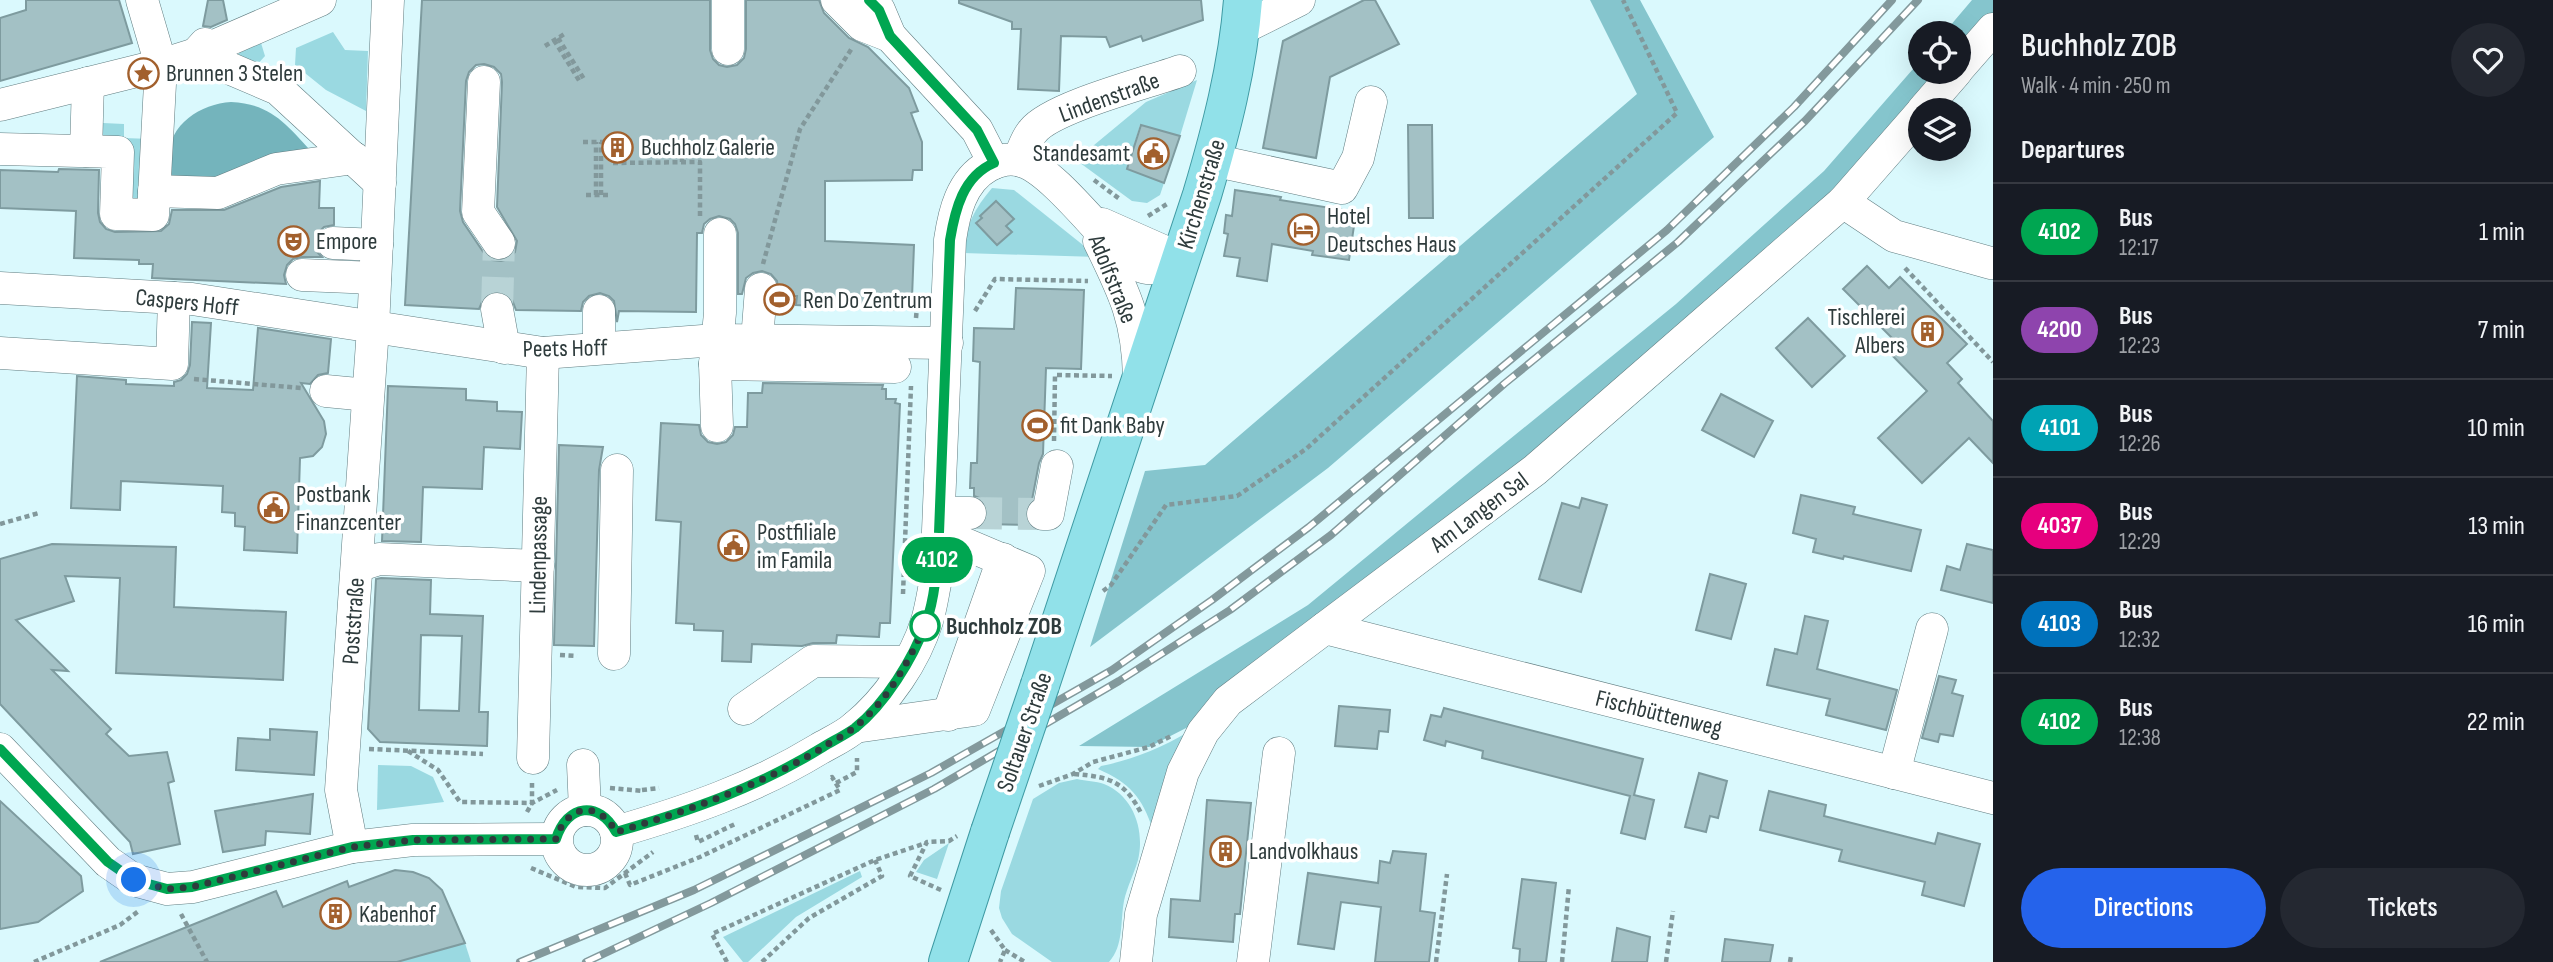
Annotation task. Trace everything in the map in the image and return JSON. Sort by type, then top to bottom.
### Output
[{"type":"main road","name":"Kirchenstraße","points":[[1126,379],[1181,259],[1223,121],[1242,15]]},
{"type":"main road","name":"Soltauer Straße","points":[[948,962],[1040,685],[1126,379]]},
{"type":"street","points":[[0,149],[118,152],[116,214],[153,215],[161,65],[142,0]]},
{"type":"street","points":[[0,105],[161,65],[206,43],[320,0]]},
{"type":"street","name":"Poststraße","points":[[352,847],[341,790],[376,278],[388,0]]},
{"type":"street","points":[[727,0],[728,49]]},
{"type":"street","points":[[837,0],[874,20],[1006,162]]},
{"type":"street","points":[[1242,15],[1299,0]]},
{"type":"street","name":"Am Langen Sal","points":[[1971,55],[1993,29]]},
{"type":"street","points":[[132,43],[161,65]]},
{"type":"street","points":[[206,43],[278,89],[380,183]]},
{"type":"street","name":"Lindenstraße","points":[[616,832],[687,811],[757,782],[855,727],[887,694],[908,662],[927,622],[950,520],[947,343],[950,240],[954,214],[971,180],[982,169],[1006,162],[1033,130],[1054,116],[1079,104],[1180,71]]},
{"type":"street","points":[[484,82],[478,212],[499,243]]},
{"type":"street","points":[[86,151],[88,83]]},
{"type":"street","name":"Am Langen Sal","points":[[1933,98],[1946,84]]},
{"type":"street","points":[[1212,160],[1342,188],[1358,158],[1371,102]]},
{"type":"street","name":"Am Langen Sal","points":[[1137,962],[1141,914],[1183,772],[1203,732],[1228,701],[1535,470],[1843,202],[1908,127]]},
{"type":"street","points":[[154,191],[218,193],[276,169],[354,158]]},
{"type":"street","name":"Adolfstraße","points":[[1006,162],[1039,170],[1087,218],[1126,297],[1138,346],[1126,379]]},
{"type":"street","points":[[1843,202],[1894,236],[1991,263]]},
{"type":"street","name":"Adolfstraße","points":[[1087,218],[1181,259]]},
{"type":"street","points":[[717,426],[715,352],[720,313],[720,233]]},
{"type":"street","points":[[333,243],[377,245]]},
{"type":"street","points":[[302,275],[376,278]]},
{"type":"street","name":"Caspers Hoff","points":[[0,288],[183,299],[373,328]]},
{"type":"street","points":[[757,340],[761,289]]},
{"type":"street","points":[[0,353],[172,364],[183,299]]},
{"type":"street","points":[[497,309],[504,348]]},
{"type":"street","points":[[598,348],[599,311]]},
{"type":"street","name":"Peets Hoff","points":[[373,328],[543,353],[598,348],[715,352],[903,374]]},
{"type":"street","name":"Peets Hoff","points":[[715,352],[757,340],[947,343]]},
{"type":"street","name":"Lindenpassage","points":[[533,758],[543,353]]},
{"type":"street","points":[[326,391],[368,395]]},
{"type":"street","points":[[1043,514],[1048,514],[1055,454]]},
{"type":"street","points":[[614,654],[617,470]]},
{"type":"street","points":[[855,727],[948,715],[1003,559],[950,520]]},
{"type":"street","points":[[356,566],[379,559],[538,566]]},
{"type":"street","name":"Fischbüttenweg","points":[[1325,628],[1993,799]]},
{"type":"street","points":[[1894,773],[1931,629]]},
{"type":"street","points":[[744,709],[813,661],[908,662]]},
{"type":"street","points":[[0,749],[108,862],[134,880],[167,889],[192,887],[352,847],[413,840],[556,839]]},
{"type":"street","points":[[1253,962],[1279,753]]},
{"type":"street","points":[[583,765],[585,810]]},
{"type":"street","points":[[585,810],[598,812],[610,820],[616,832],[617,846],[611,859],[600,868],[586,871],[571,866],[560,855],[556,839],[561,824],[571,814],[585,810]]},
{"type":"path","points":[[1101,592],[1111,585],[1166,505],[1237,496],[1306,449],[1677,113],[1623,0]]},
{"type":"path","points":[[761,289],[762,266],[800,129],[874,20]]},
{"type":"path","points":[[545,46],[566,33]]},
{"type":"path","points":[[556,40],[582,80]]},
{"type":"path","points":[[583,142],[613,142]]},
{"type":"path","points":[[598,193],[599,144]]},
{"type":"path","points":[[682,148],[682,162]]},
{"type":"path","points":[[613,163],[700,162]]},
{"type":"path","points":[[586,195],[611,195]]},
{"type":"path","points":[[1899,262],[1993,362]]},
{"type":"path","points":[[969,320],[995,279],[1095,281]]},
{"type":"path","points":[[172,364],[172,377],[326,391]]},
{"type":"path","points":[[902,601],[903,374]]},
{"type":"path","points":[[1055,454],[1055,375],[1126,379]]},
{"type":"path","points":[[0,524],[39,513]]},
{"type":"path","points":[[1155,861],[1144,820],[1132,796],[1104,777],[1073,774],[1093,762],[1149,747],[1190,726],[1203,732]]},
{"type":"path","points":[[344,747],[483,754]]},
{"type":"path","points":[[408,751],[438,770],[460,802],[532,803]]},
{"type":"path","points":[[836,783],[857,772]]},
{"type":"path","points":[[625,873],[630,885],[700,856],[840,790],[832,777],[820,782]]},
{"type":"path","points":[[642,790],[668,787]]},
{"type":"path","points":[[687,811],[698,842],[747,818]]},
{"type":"path","points":[[523,839],[523,863],[542,874],[576,887],[605,888],[660,846]]},
{"type":"path","points":[[727,962],[712,934],[875,860],[927,842]]},
{"type":"path","points":[[762,962],[809,918],[882,876],[875,860]]},
{"type":"path","points":[[1436,962],[1447,874]]},
{"type":"path","points":[[910,876],[946,892]]},
{"type":"path","points":[[1562,962],[1569,886]]},
{"type":"path","points":[[167,889],[207,962]]},
{"type":"path","points":[[1666,962],[1672,911]]},
{"type":"path","points":[[34,962],[120,925]]},
{"type":"path","points":[[1005,950],[1025,962]]},
{"type":"shaded area","points":[[1590,0],[1640,0],[1714,137],[1328,468],[1090,647],[1145,471],[1205,465],[1637,94]]},
{"type":"shaded area","points":[[1972,0],[1993,0],[1993,29],[1971,54],[1971,21],[1954,21]]},
{"type":"shaded area","points":[[333,32],[345,50],[368,51],[366,111],[326,90],[295,65],[296,48]]},
{"type":"shaded area","points":[[261,43],[265,56],[256,66],[239,57],[239,50]]},
{"type":"shaded area","points":[[1908,75],[1908,84],[1946,84],[1933,98],[1908,98],[1908,124],[1535,470],[1190,726],[1149,747],[1079,746],[1308,605],[1676,304],[1824,171]]},
{"type":"shaded area","points":[[1197,80],[1180,136],[1140,125],[1127,169],[1164,183],[1160,195],[1147,203],[1132,201],[1076,160],[1146,102]]},
{"type":"shaded area","points":[[231,102],[269,112],[314,154],[210,187],[175,186],[169,165],[169,151],[178,129],[186,120],[207,107]]},
{"type":"shaded area","points":[[103,123],[124,124],[124,138],[151,139],[148,209],[123,208],[102,146]]},
{"type":"shaded area","points":[[992,188],[1014,190],[1098,257],[963,253],[972,218]]},
{"type":"shaded area","points":[[1188,732],[1153,830],[1133,792],[1119,780],[1098,769],[1146,753]]},
{"type":"shaded area","points":[[378,765],[411,766],[433,777],[444,802],[377,810]]},
{"type":"shaded area","points":[[1077,779],[1101,783],[1114,790],[1130,806],[1138,826],[1138,860],[1124,901],[1119,941],[1109,962],[1052,962],[1012,934],[999,908],[1001,891],[1033,799],[1059,783]]},
{"type":"shaded area","points":[[949,843],[937,879],[916,872],[924,860]]},
{"type":"shaded area","points":[[860,871],[862,877],[796,917],[748,962],[743,962],[723,937]]},
{"type":"shaded area","points":[[465,943],[471,962],[397,962]]},
{"type":"building","points":[[26,0],[119,0],[132,43],[0,81],[0,18],[26,10]]},
{"type":"building","points":[[208,0],[223,0],[227,20],[211,27],[203,26]]},
{"type":"building","points":[[422,0],[710,0],[710,50],[719,65],[727,67],[737,65],[744,58],[746,0],[819,0],[824,13],[849,38],[868,47],[909,88],[918,111],[911,113],[922,142],[922,170],[913,170],[912,180],[825,181],[825,241],[914,245],[912,298],[899,310],[796,305],[797,296],[779,296],[777,281],[771,274],[762,271],[746,278],[742,294],[738,294],[738,233],[730,219],[719,216],[710,219],[704,224],[702,233],[697,233],[696,312],[619,311],[617,322],[614,301],[600,293],[589,296],[583,302],[581,311],[516,310],[511,297],[504,292],[494,291],[485,295],[479,309],[405,305]],"holes":[[[476,65],[494,67],[501,74],[502,82],[497,207],[517,241],[515,252],[509,259],[501,261],[492,260],[484,253],[463,222],[460,211],[466,81],[469,72]]]},
{"type":"building","points":[[959,0],[1201,0],[1203,20],[1143,41],[1141,36],[1110,47],[1106,37],[1061,36],[1059,91],[1018,89],[1021,29],[1012,29],[1012,22],[959,3]]},
{"type":"building","points":[[1364,0],[1375,0],[1399,44],[1330,77],[1316,158],[1263,148],[1283,41]]},
{"type":"building","name":"Standesamt","points":[[1141,125],[1180,136],[1164,183],[1127,169]]},
{"type":"building","points":[[1408,125],[1432,125],[1433,218],[1409,218]]},
{"type":"building","points":[[59,169],[99,170],[100,222],[106,229],[115,232],[161,231],[169,224],[172,210],[224,210],[281,187],[320,181],[319,208],[334,208],[334,225],[324,227],[317,234],[316,251],[322,257],[293,259],[287,265],[284,275],[286,284],[152,278],[153,264],[139,264],[139,260],[74,258],[76,211],[0,208],[0,170],[58,172]]},
{"type":"building","points":[[1235,190],[1356,212],[1349,260],[1312,255],[1313,251],[1272,244],[1267,281],[1237,276],[1240,258],[1224,256],[1228,234],[1224,233],[1226,215],[1232,216]]},
{"type":"building","points":[[996,201],[1014,219],[1006,226],[1012,232],[997,245],[976,223]]},
{"type":"building","points":[[1867,266],[1889,288],[1900,277],[1967,344],[1947,363],[1962,379],[1958,383],[1993,421],[1993,463],[1969,438],[1922,483],[1878,438],[1927,391],[1885,348],[1894,340],[1843,289]]},
{"type":"building","points":[[1016,288],[1084,290],[1081,369],[1046,368],[1043,454],[1032,500],[1025,513],[1029,525],[984,524],[988,514],[986,504],[974,496],[974,488],[970,488],[971,463],[977,463],[980,362],[973,361],[974,328],[1014,329]]},
{"type":"building","points":[[1808,318],[1845,356],[1812,387],[1776,348]]},
{"type":"building","points":[[192,322],[211,323],[207,388],[253,390],[258,328],[331,339],[328,373],[318,375],[310,384],[301,383],[324,421],[326,434],[322,447],[313,456],[300,458],[297,553],[244,550],[245,527],[235,526],[235,513],[222,512],[223,486],[121,481],[120,510],[71,508],[77,376],[126,380],[126,384],[174,386],[174,382],[187,374],[190,365]]},
{"type":"building","points":[[763,383],[883,385],[886,399],[896,399],[895,403],[900,404],[890,623],[880,623],[879,637],[837,635],[836,643],[802,646],[752,644],[751,662],[722,661],[723,631],[694,630],[694,624],[676,623],[681,522],[656,520],[661,423],[699,425],[701,435],[708,442],[726,442],[733,435],[735,427],[747,427],[748,393],[762,393]]},
{"type":"building","points":[[388,386],[466,389],[466,400],[497,402],[497,411],[522,412],[520,449],[484,447],[482,489],[423,487],[421,542],[382,541]]},
{"type":"building","points":[[1721,394],[1773,421],[1754,457],[1702,430]]},
{"type":"building","points":[[559,445],[603,447],[599,470],[594,646],[554,645]]},
{"type":"building","points":[[1801,495],[1855,507],[1853,514],[1921,530],[1911,571],[1813,552],[1816,539],[1793,533]]},
{"type":"building","points":[[1582,498],[1607,505],[1581,592],[1539,579],[1562,503],[1579,508]]},
{"type":"building","points":[[52,544],[176,547],[174,607],[286,612],[283,680],[116,673],[120,578],[65,576],[74,601],[16,620],[68,671],[52,670],[111,729],[106,734],[129,756],[167,752],[174,781],[168,783],[180,844],[133,854],[130,842],[0,704],[0,559]]},
{"type":"building","points":[[1967,544],[1993,550],[1993,603],[1941,590],[1947,566],[1960,570]]},
{"type":"building","points":[[1710,574],[1746,584],[1731,639],[1696,630]]},
{"type":"building","points":[[376,579],[431,580],[430,614],[483,616],[479,712],[488,712],[487,746],[380,742],[368,729]],"holes":[[[421,635],[462,636],[459,711],[419,710]]]},
{"type":"building","points":[[1805,616],[1828,621],[1817,669],[1897,690],[1886,730],[1826,715],[1830,699],[1767,685],[1775,649],[1797,654]]},
{"type":"building","points":[[1939,676],[1956,680],[1952,693],[1963,696],[1953,736],[1940,734],[1938,742],[1922,738]]},
{"type":"building","points":[[1339,706],[1390,710],[1388,732],[1379,731],[1377,749],[1335,746]]},
{"type":"building","points":[[1444,708],[1643,759],[1634,795],[1654,800],[1645,839],[1621,833],[1630,796],[1482,758],[1483,751],[1446,741],[1445,746],[1424,740],[1431,715],[1441,717]]},
{"type":"building","points":[[270,729],[317,732],[314,775],[236,770],[238,738],[270,740]]},
{"type":"building","points":[[1699,773],[1727,781],[1718,818],[1710,816],[1706,832],[1685,827]]},
{"type":"building","points":[[1769,791],[1826,805],[1824,816],[1935,844],[1938,833],[1980,844],[1964,906],[1922,895],[1925,882],[1839,861],[1842,850],[1760,830]]},
{"type":"building","points":[[313,794],[310,834],[266,831],[265,845],[223,852],[215,811]]},
{"type":"building","name":"Landvolkhaus","points":[[1207,800],[1251,803],[1240,914],[1235,914],[1233,942],[1169,937],[1171,899],[1200,901]]},
{"type":"building","points":[[0,801],[81,876],[83,891],[38,922],[0,929]]},
{"type":"building","points":[[1393,851],[1426,854],[1420,911],[1435,913],[1429,962],[1375,962],[1381,907],[1341,902],[1334,949],[1298,944],[1308,873],[1378,883],[1380,861],[1390,863]]},
{"type":"building","name":"Kabenhof","points":[[395,870],[413,872],[429,878],[442,890],[465,943],[397,962],[100,962],[276,891],[283,907],[347,881],[349,887]]},
{"type":"building","points":[[1522,879],[1556,883],[1546,962],[1519,962],[1520,949],[1513,948]]},
{"type":"building","points":[[1617,928],[1650,937],[1647,962],[1612,962]]},
{"type":"building","points":[[1725,939],[1773,945],[1770,962],[1722,962]]},
{"type":"tunnel","points":[[497,309],[499,243]]},
{"type":"tunnel","points":[[970,513],[1043,514]]},
{"type":"railway","points":[[520,962],[694,890],[931,773],[1112,670],[1212,600],[1309,527],[1667,230],[1794,107],[1892,0]]},
{"type":"railway","points":[[586,962],[711,903],[934,789],[1119,681],[1230,610],[1331,535],[1504,384],[1678,242],[1805,121],[1918,0]]},
{"type":"bus line","name":"4102","points":[[0,749],[108,862],[134,880],[167,889],[192,887],[352,847],[413,840],[556,839],[561,824],[571,814],[585,810],[598,812],[610,820],[616,832],[687,811],[746,788],[804,758],[855,727],[887,694],[908,662],[927,622],[936,579],[939,533],[950,240],[954,214],[965,190],[982,169],[994,163],[977,130],[890,36],[879,10],[869,0]]},
{"type":"place","name":"Brunnen 3 Stelen","points":[[143,73]]},
{"type":"place","name":"Buchholz Galerie","points":[[618,147]]},
{"type":"place","name":"Standesamt","points":[[1153,153]]},
{"type":"place","name":"Hotel Deutsches Haus","points":[[1304,230]]},
{"type":"place","name":"Empore","points":[[293,241]]},
{"type":"place","name":"Ren Do Zentrum","points":[[780,300]]},
{"type":"place","name":"Tischlerei Albers","points":[[1928,331]]},
{"type":"place","name":"fit Dank Baby","points":[[1037,425]]},
{"type":"place","name":"Postbank Finanzcenter","points":[[273,508]]},
{"type":"place","name":"Postfiliale im Famila","points":[[734,546]]},
{"type":"place","name":"Buchholz ZOB","points":[[925,626]]},
{"type":"place","name":"Landvolkhaus","points":[[1226,851]]},
{"type":"place","name":"Kabenhof","points":[[336,914]]},
{"type":"route","points":[[134,880],[167,889],[192,887],[352,847],[413,840],[556,839],[561,824],[571,814],[585,810],[598,812],[610,820],[616,832],[687,811],[746,788],[804,758],[855,727],[887,694],[908,662],[927,622],[925,626]]}]
